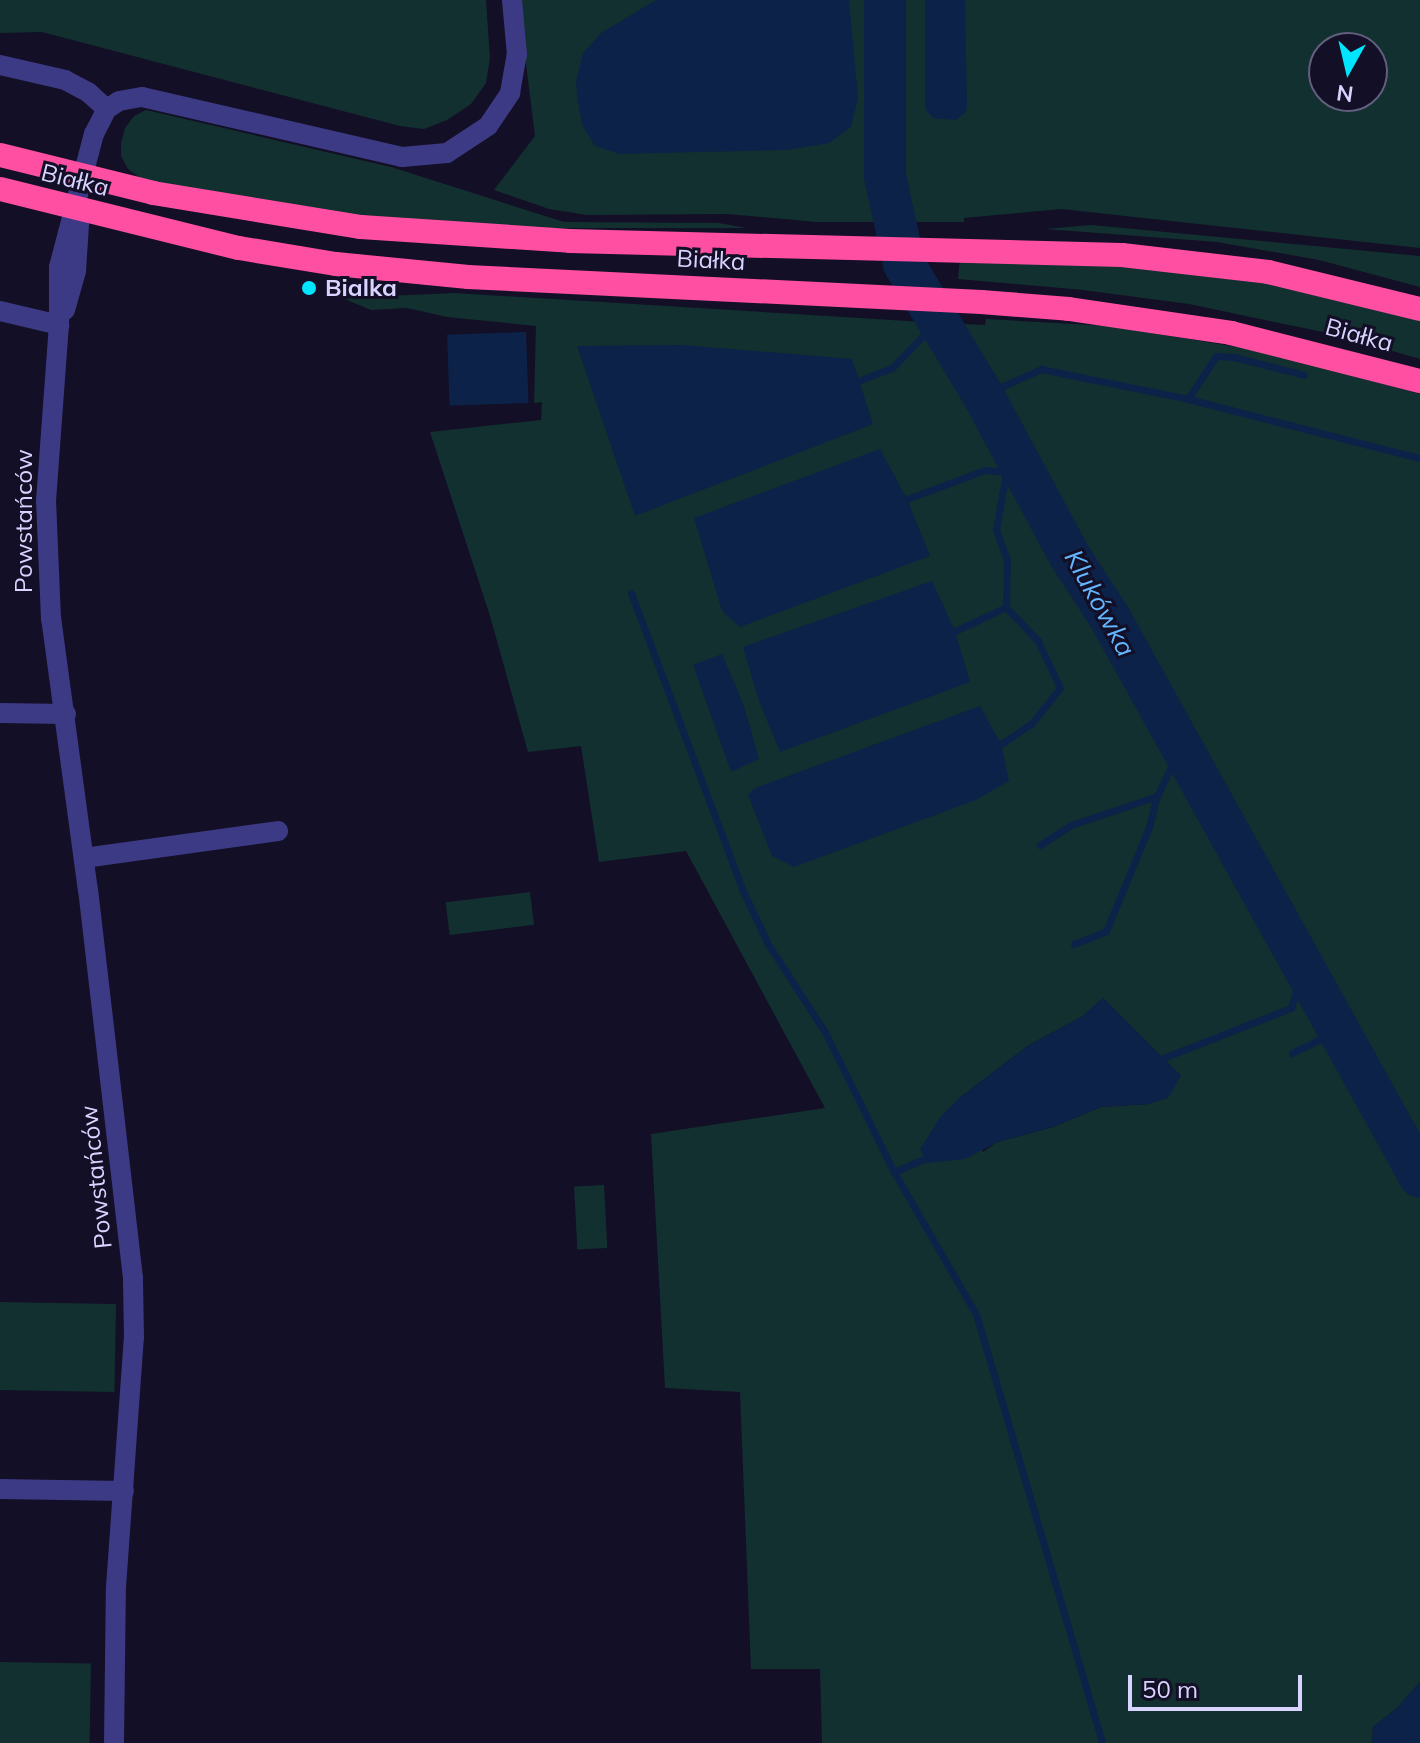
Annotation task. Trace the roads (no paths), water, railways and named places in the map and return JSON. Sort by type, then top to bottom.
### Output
[{"type":"highway","name":"Białka","points":[[0,155],[84,176],[281,216],[404,231],[570,241],[1081,252],[1229,266],[1315,281],[1420,309]]},
{"type":"highway","name":"Białka","points":[[0,189],[239,248],[388,270],[518,280],[981,302],[1123,316],[1231,333],[1420,381]]},
{"type":"street","points":[[0,65],[65,80],[89,93],[107,109],[125,97],[142,97],[389,155],[423,158],[447,153],[488,126],[510,93],[517,55],[512,0]]},
{"type":"street","name":"Powstańców","points":[[107,109],[94,134],[84,176],[77,209],[81,239],[76,271],[59,325],[48,447],[46,545],[51,619],[84,858],[133,1278],[134,1338],[116,1587],[114,1743]]},
{"type":"street","points":[[0,311],[59,325]]},
{"type":"street","points":[[0,713],[66,714]]},
{"type":"street","points":[[84,858],[278,831]]},
{"type":"street","points":[[0,1489],[124,1491]]},
{"type":"water","points":[[656,0],[849,0],[858,98],[851,127],[829,143],[786,150],[620,154],[595,146],[582,125],[577,95],[576,81],[583,53],[601,33]]},
{"type":"water","points":[[925,0],[965,0],[967,105],[966,112],[956,120],[933,118],[925,109]]},
{"type":"water","points":[[526,332],[528,403],[450,406],[447,335]]},
{"type":"water","points":[[683,345],[852,359],[873,424],[635,516],[577,346]]},
{"type":"water","points":[[880,449],[907,499],[930,556],[740,627],[722,611],[694,518]]},
{"type":"water","points":[[932,581],[955,631],[970,682],[780,752],[759,701],[743,647]]},
{"type":"water","points":[[722,654],[744,706],[759,759],[731,772],[693,665]]},
{"type":"water","points":[[980,706],[1001,744],[1009,781],[976,800],[794,867],[772,856],[748,795],[755,788]]},
{"type":"water","points":[[1103,998],[1181,1076],[1168,1098],[1149,1104],[1101,1107],[1053,1127],[998,1142],[965,1159],[927,1163],[920,1149],[941,1116],[958,1099],[1029,1045],[1083,1016]]},
{"type":"water","points":[[1420,1682],[1420,1743],[1372,1743],[1373,1727],[1397,1708]]},
{"type":"waterway","name":"Klukówka","points":[[885,0],[885,176],[904,264],[983,395],[1069,555],[1110,618],[1420,1177]]},
{"type":"waterway","points":[[858,381],[892,368],[938,320]]},
{"type":"waterway","points":[[1188,399],[1216,356],[1234,357],[1304,375]]},
{"type":"waterway","points":[[983,395],[1041,369],[1188,399],[1420,458]]},
{"type":"waterway","points":[[1001,744],[1031,724],[1060,688],[1038,641],[1006,607],[1007,560],[996,530],[1006,472],[1019,460]]},
{"type":"waterway","points":[[907,499],[985,470],[1006,472]]},
{"type":"waterway","points":[[631,593],[742,889],[768,944],[825,1032],[894,1172],[976,1314],[1102,1743]]},
{"type":"waterway","points":[[955,631],[1006,607]]},
{"type":"waterway","points":[[1074,944],[1106,931],[1149,827],[1157,796],[1181,746]]},
{"type":"waterway","points":[[1040,845],[1071,825],[1157,796]]},
{"type":"waterway","points":[[1158,1060],[1291,1008],[1303,965]]},
{"type":"waterway","points":[[1292,1053],[1317,1041],[1335,1024]]},
{"type":"waterway","points":[[894,1172],[933,1155]]},
{"type":"place","name":"Bialka","points":[[309,288]]}]
